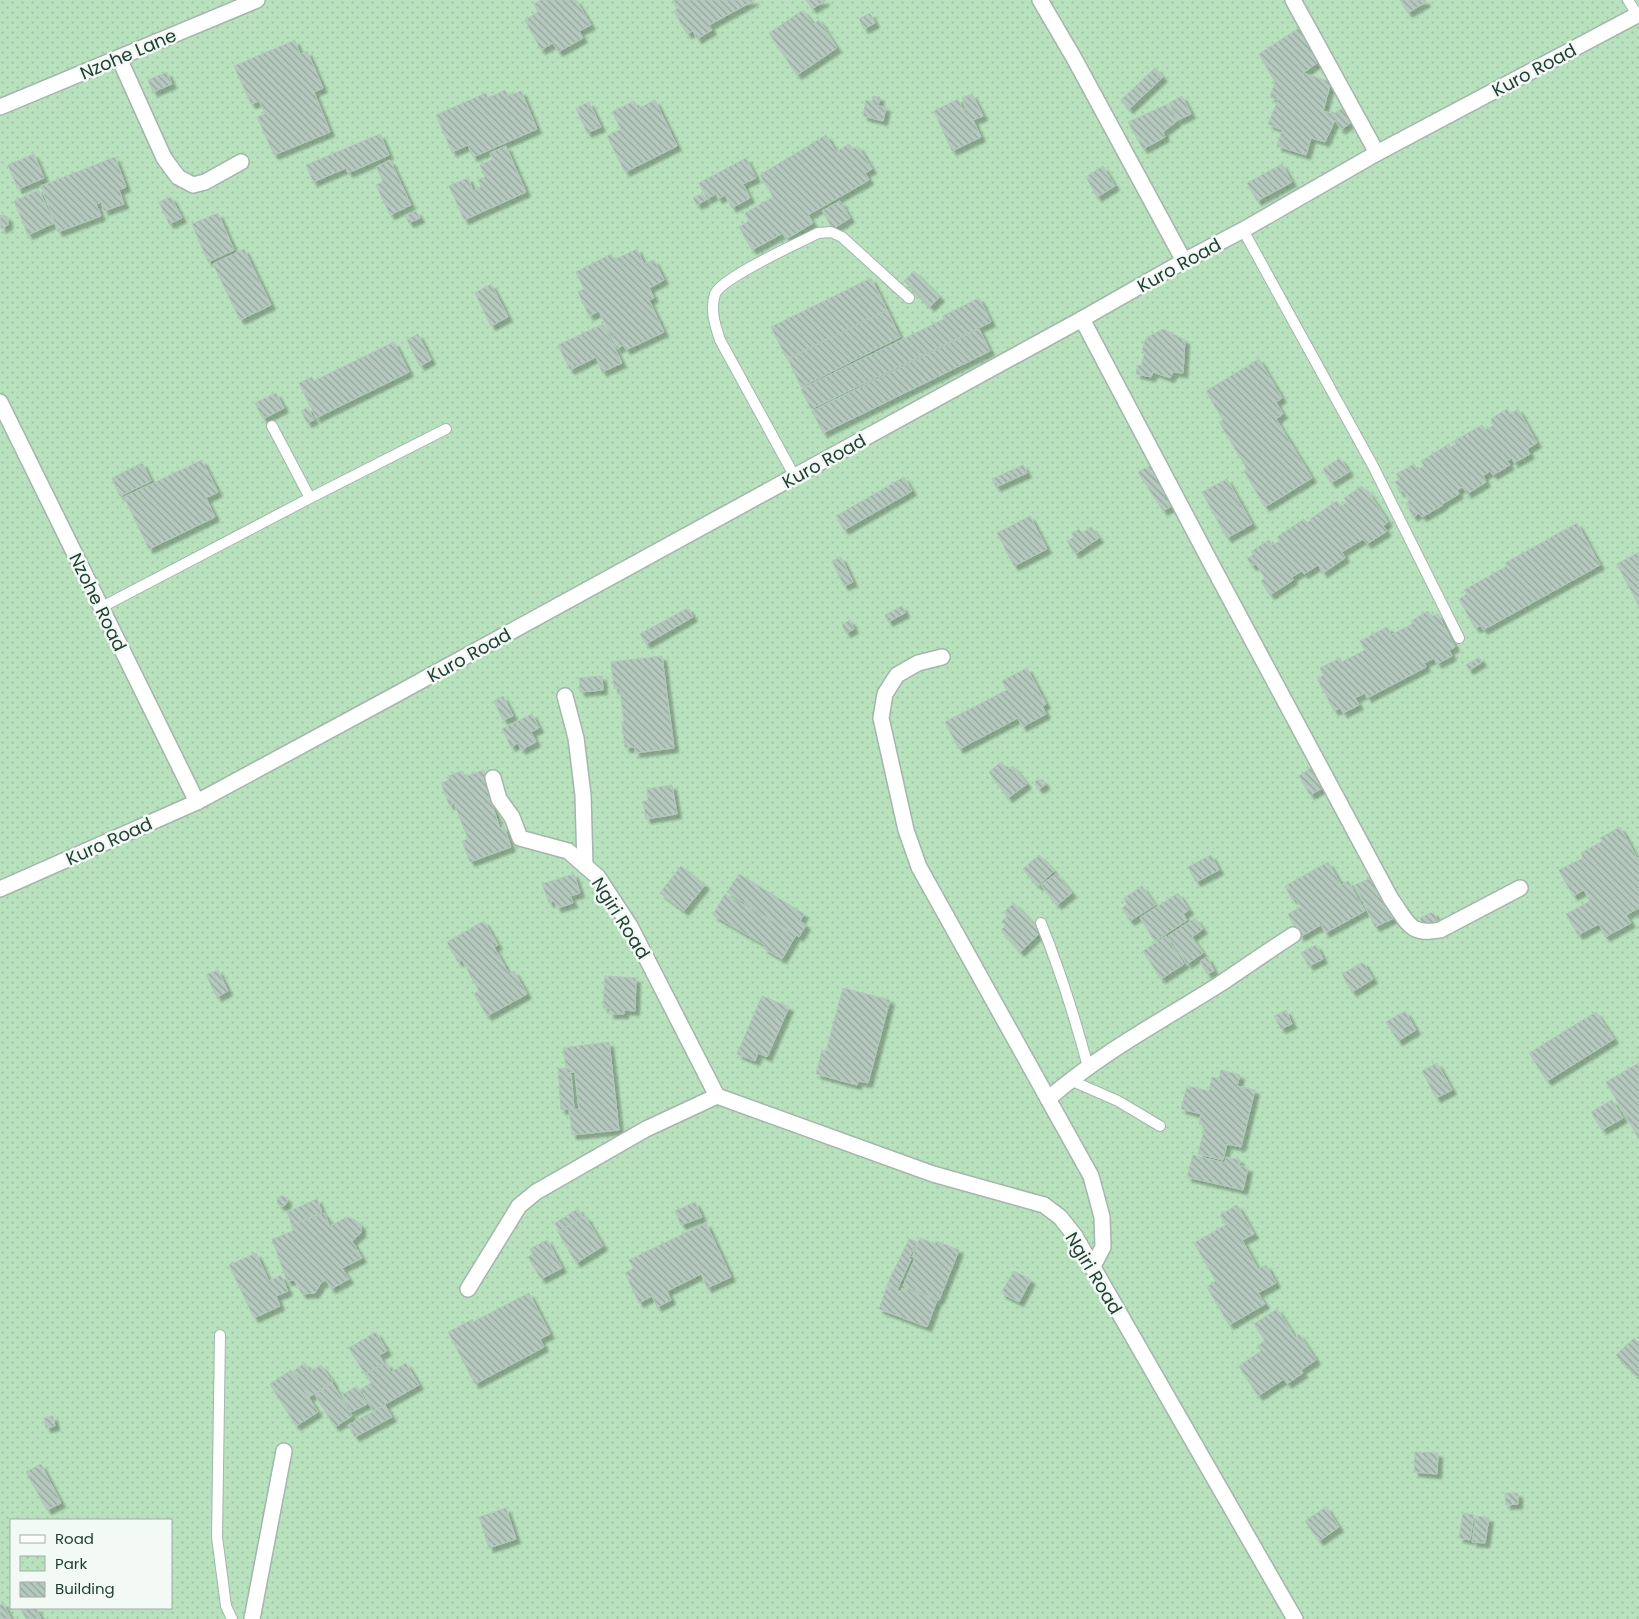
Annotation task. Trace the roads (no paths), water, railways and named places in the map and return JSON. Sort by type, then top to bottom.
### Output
[{"type":"street","name":"Nzohe Lane","points":[[0,107],[257,0]]},
{"type":"street","points":[[1040,0],[1074,58],[1184,261]]},
{"type":"street","points":[[1293,0],[1377,153]]},
{"type":"street","name":"Kuro Road","points":[[0,889],[197,802],[795,477],[1243,230],[1377,153],[1638,14]]},
{"type":"street","points":[[119,58],[164,158],[178,177],[193,185],[205,182],[241,162]]},
{"type":"street","points":[[1082,319],[1212,567],[1387,892],[1410,925],[1418,931],[1440,930],[1520,888]]},
{"type":"street","name":"Nzohe Road","points":[[0,402],[197,802]]},
{"type":"street","points":[[942,657],[918,663],[897,675],[885,694],[881,718],[906,830],[920,867],[1090,1176],[1102,1217],[1103,1247],[1092,1268]]},
{"type":"street","points":[[565,696],[576,738],[580,766],[586,866]]},
{"type":"street","name":"Ngiri Road","points":[[493,778],[499,799],[512,817],[520,838],[568,851],[598,877],[630,926],[717,1096],[933,1174],[1044,1205],[1060,1217],[1075,1236],[1295,1619]]},
{"type":"street","points":[[1048,1099],[1088,1066],[1220,984],[1293,935]]},
{"type":"street","points":[[468,1289],[519,1206],[536,1192],[646,1129],[717,1096]]},
{"type":"street","points":[[252,1619],[284,1451]]},
{"type":"lane","points":[[1628,0],[1638,14]]},
{"type":"lane","points":[[1243,230],[1373,466],[1459,638]]},
{"type":"lane","points":[[795,477],[720,340],[713,316],[716,293],[734,276],[818,233],[831,232],[842,236],[910,298]]},
{"type":"lane","points":[[272,426],[310,498]]},
{"type":"lane","points":[[100,608],[310,498],[446,430]]},
{"type":"lane","points":[[1042,923],[1066,990],[1088,1066]]},
{"type":"lane","points":[[1070,1080],[1118,1101],[1160,1126]]},
{"type":"lane","points":[[220,1335],[217,1537],[226,1606],[232,1619]]}]
